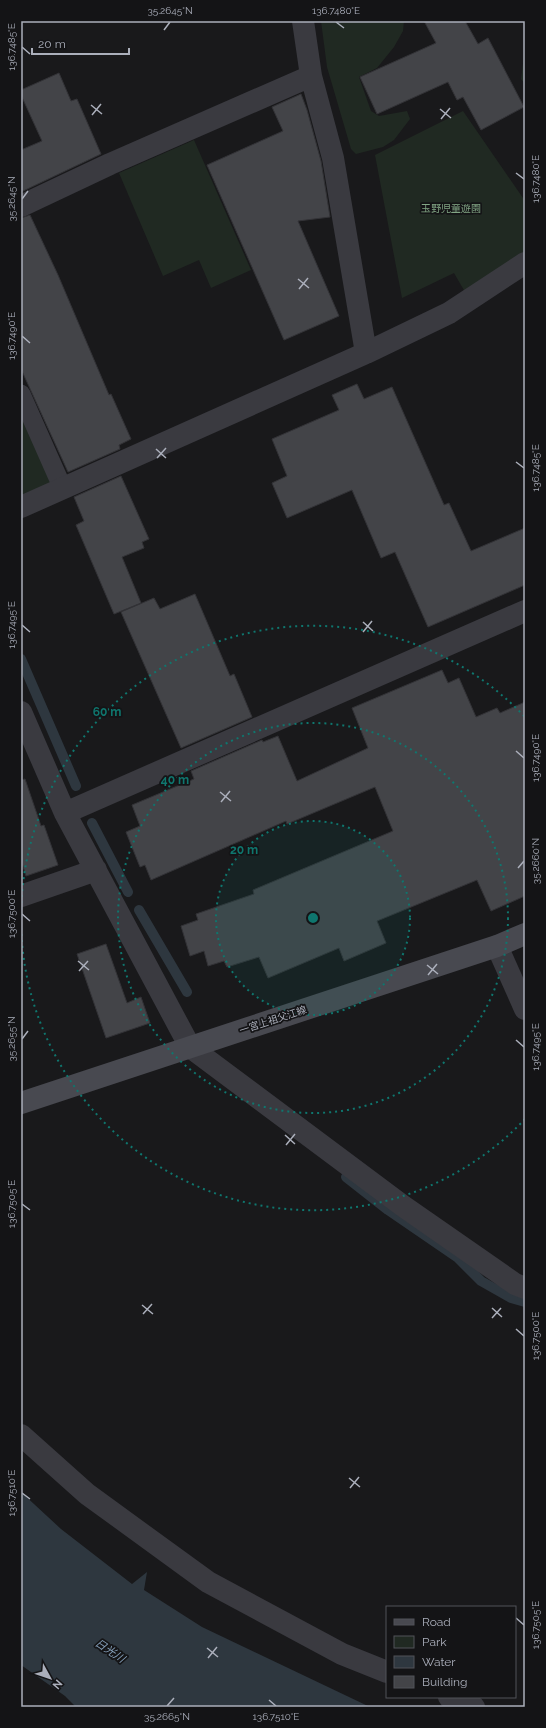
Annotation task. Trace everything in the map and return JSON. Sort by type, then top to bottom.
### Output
[{"type":"main road","name":"一宮上祖父江線","points":[[21,1103],[497,946],[525,934]]},
{"type":"street","points":[[303,21],[311,76],[334,158],[366,353]]},
{"type":"street","points":[[21,206],[110,164],[311,76]]},
{"type":"street","points":[[21,507],[366,353],[449,313],[525,263]]},
{"type":"street","points":[[64,813],[525,611]]},
{"type":"street","points":[[21,713],[64,813],[190,1047],[403,1206],[522,1284]]},
{"type":"street","points":[[21,896],[96,870]]},
{"type":"street","points":[[497,946],[525,1009]]},
{"type":"street","points":[[21,1435],[87,1494],[208,1582],[342,1654],[386,1672]]},
{"type":"street","points":[[452,1698],[474,1707]]},
{"type":"lane","points":[[21,394],[63,489]]},
{"type":"green space","points":[[321,21],[404,21],[403,31],[394,47],[377,68],[359,77],[371,111],[379,116],[407,111],[410,119],[394,140],[383,147],[356,154],[351,149],[327,67]]},
{"type":"green space","points":[[525,48],[525,84],[521,79]]},
{"type":"green space","name":"玉野児童遊園","points":[[463,111],[525,201],[525,252],[465,292],[454,273],[402,298],[375,155]]},
{"type":"green space","points":[[194,140],[251,270],[211,288],[199,260],[163,276],[119,173]]},
{"type":"green space","points":[[21,411],[53,484],[21,498]]},
{"type":"water","name":"日光川","points":[[21,1492],[61,1529],[132,1584],[147,1572],[144,1590],[202,1627],[370,1707],[76,1707],[65,1696],[21,1665]]},
{"type":"building","points":[[424,21],[465,21],[478,44],[488,38],[524,107],[481,130],[463,97],[457,100],[448,82],[377,114],[360,77],[436,43]]},
{"type":"building","points":[[59,73],[71,101],[77,99],[101,154],[21,192],[21,150],[42,141],[21,95],[21,90]]},
{"type":"building","points":[[301,94],[321,161],[330,217],[298,221],[339,316],[284,340],[207,165],[283,131],[272,107]]},
{"type":"building","points":[[30,215],[58,275],[109,395],[111,394],[131,439],[119,445],[120,449],[68,472],[21,369],[21,218]]},
{"type":"building","points":[[357,384],[364,399],[392,387],[444,505],[449,503],[471,551],[525,528],[525,585],[428,627],[395,552],[381,558],[352,490],[287,518],[272,483],[287,476],[272,439],[339,410],[332,395]]},
{"type":"building","points":[[121,476],[149,539],[142,542],[144,548],[122,557],[141,603],[114,614],[76,525],[84,521],[74,497]]},
{"type":"building","points":[[195,594],[230,676],[234,674],[252,717],[181,748],[121,612],[154,598],[160,609]]},
{"type":"building","points":[[442,670],[448,683],[459,678],[476,717],[497,708],[500,713],[525,702],[525,896],[491,911],[477,880],[377,921],[386,943],[344,961],[339,948],[268,978],[259,957],[227,967],[224,961],[208,966],[204,951],[190,956],[181,926],[198,920],[196,914],[254,894],[253,890],[393,831],[375,787],[287,824],[286,821],[151,880],[145,865],[140,867],[126,832],[140,826],[132,805],[194,779],[191,771],[262,740],[263,742],[278,736],[297,781],[368,748],[352,708]]},
{"type":"building","points":[[25,779],[41,826],[44,825],[58,865],[26,876],[21,860],[21,780]]},
{"type":"building","points":[[106,944],[127,1003],[141,997],[150,1023],[106,1038],[77,954]]},
{"type":"waterway","points":[[21,659],[76,786]]},
{"type":"waterway","points":[[92,823],[128,892]]},
{"type":"waterway","points":[[139,910],[187,992]]},
{"type":"waterway","points":[[346,1177],[388,1210],[458,1258],[481,1281],[511,1298],[525,1302]]}]
